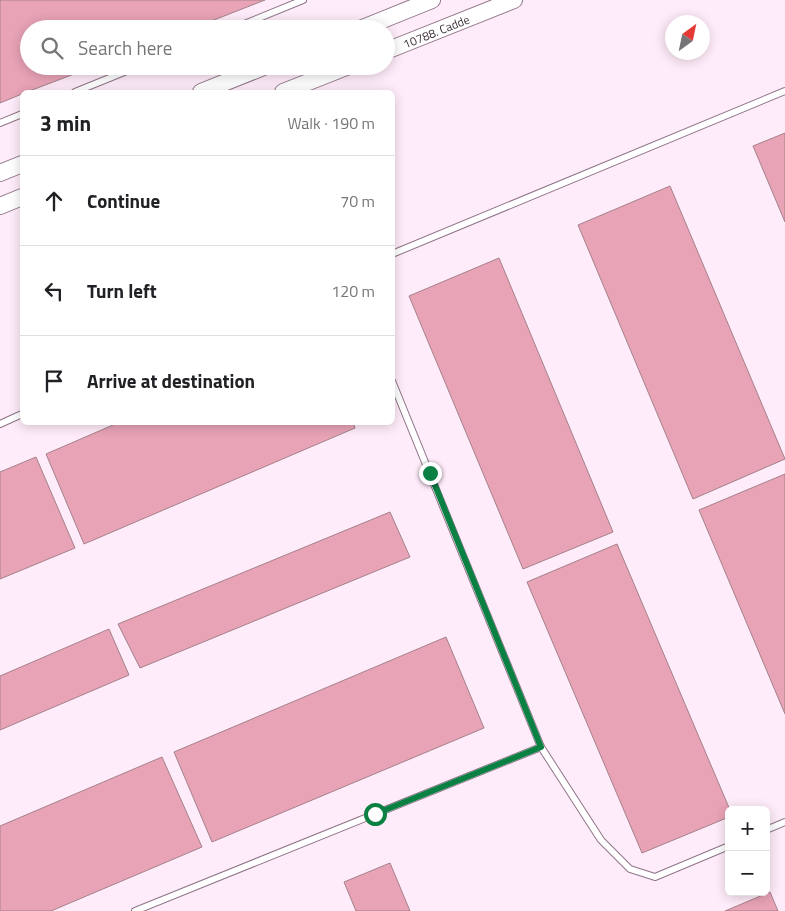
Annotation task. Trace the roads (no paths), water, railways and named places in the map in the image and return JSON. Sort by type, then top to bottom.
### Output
[{"type":"street","points":[[382,20],[432,0]]},
{"type":"street","name":"10788. Cadde","points":[[395,47],[514,0]]},
{"type":"street","points":[[206,90],[244,75]]},
{"type":"street","points":[[288,90],[326,75]]},
{"type":"street","points":[[0,173],[20,165]]},
{"type":"street","points":[[0,206],[20,198]]},
{"type":"lane","points":[[254,20],[303,0]]},
{"type":"lane","points":[[80,90],[117,75]]},
{"type":"lane","points":[[395,253],[785,91]]},
{"type":"lane","points":[[0,123],[20,115]]},
{"type":"lane","points":[[395,389],[541,747],[601,840],[630,869],[655,878],[725,848]]},
{"type":"lane","points":[[0,424],[20,415]]},
{"type":"lane","points":[[135,911],[541,747]]},
{"type":"lane","points":[[770,828],[785,822]]}]
